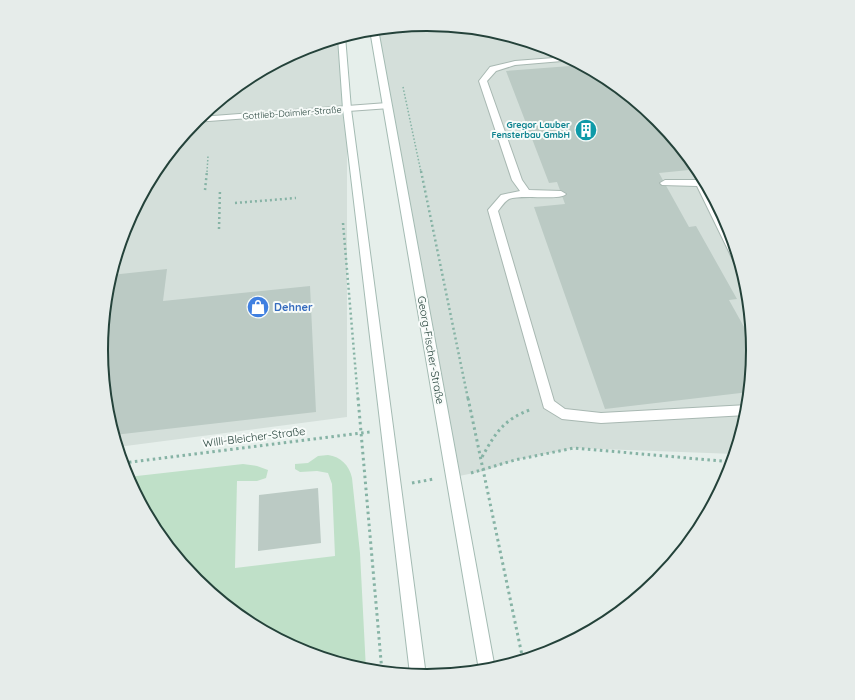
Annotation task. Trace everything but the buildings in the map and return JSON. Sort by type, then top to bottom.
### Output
[{"type":"main road","name":"Georg-Fischer-Straße","points":[[375,36],[486,664]]},
{"type":"main road","points":[[342,43],[347,109],[417,668]]},
{"type":"main road","points":[[526,193],[517,180],[483,81],[493,69],[515,63],[560,60]]},
{"type":"main road","name":"Gottlieb-Daimler-Straße","points":[[207,119],[387,106]]},
{"type":"main road","points":[[665,184],[700,184]]},
{"type":"main road","points":[[561,194],[526,193],[505,197],[493,210],[549,404],[562,414],[600,418],[740,410]]},
{"type":"path","points":[[402,86],[482,458],[522,654]]},
{"type":"path","points":[[205,190],[208,156]]},
{"type":"path","points":[[219,229],[220,189]]},
{"type":"path","points":[[235,203],[296,198]]},
{"type":"path","points":[[343,222],[381,665]]},
{"type":"path","points":[[482,458],[498,428],[516,414],[549,404]]},
{"type":"path","name":"Willi-Bleicher-Straße","points":[[129,462],[388,429]]},
{"type":"path","points":[[395,485],[454,477],[484,471],[515,460],[574,448],[726,461]]},
{"type":"shaded area","points":[[428,31],[490,37],[550,55],[587,74],[622,97],[653,124],[681,156],[704,191],[714,209],[730,247],[736,267],[744,308],[746,329],[746,371],[744,392],[736,433],[730,454],[574,448],[515,460],[484,471],[454,477],[375,36]]},
{"type":"shaded area","points":[[342,43],[347,109],[347,417],[123,446],[111,392],[108,350],[111,308],[119,267],[125,247],[141,209],[151,190],[174,156],[202,124],[233,97],[250,85],[305,55]]},
{"type":"green space","points":[[328,455],[341,460],[351,473],[360,553],[366,663],[305,645],[268,626],[233,603],[202,576],[174,544],[151,509],[135,476],[243,464],[257,466],[268,470],[266,478],[257,481],[237,481],[235,568],[335,556],[332,484],[328,473],[317,471],[300,472],[295,469],[295,464],[308,463],[318,456]]},
{"type":"place","name":"Gregor Lauber Fensterbau GmbH","points":[[586,130]]},
{"type":"place","name":"Dehner","points":[[258,307]]}]
